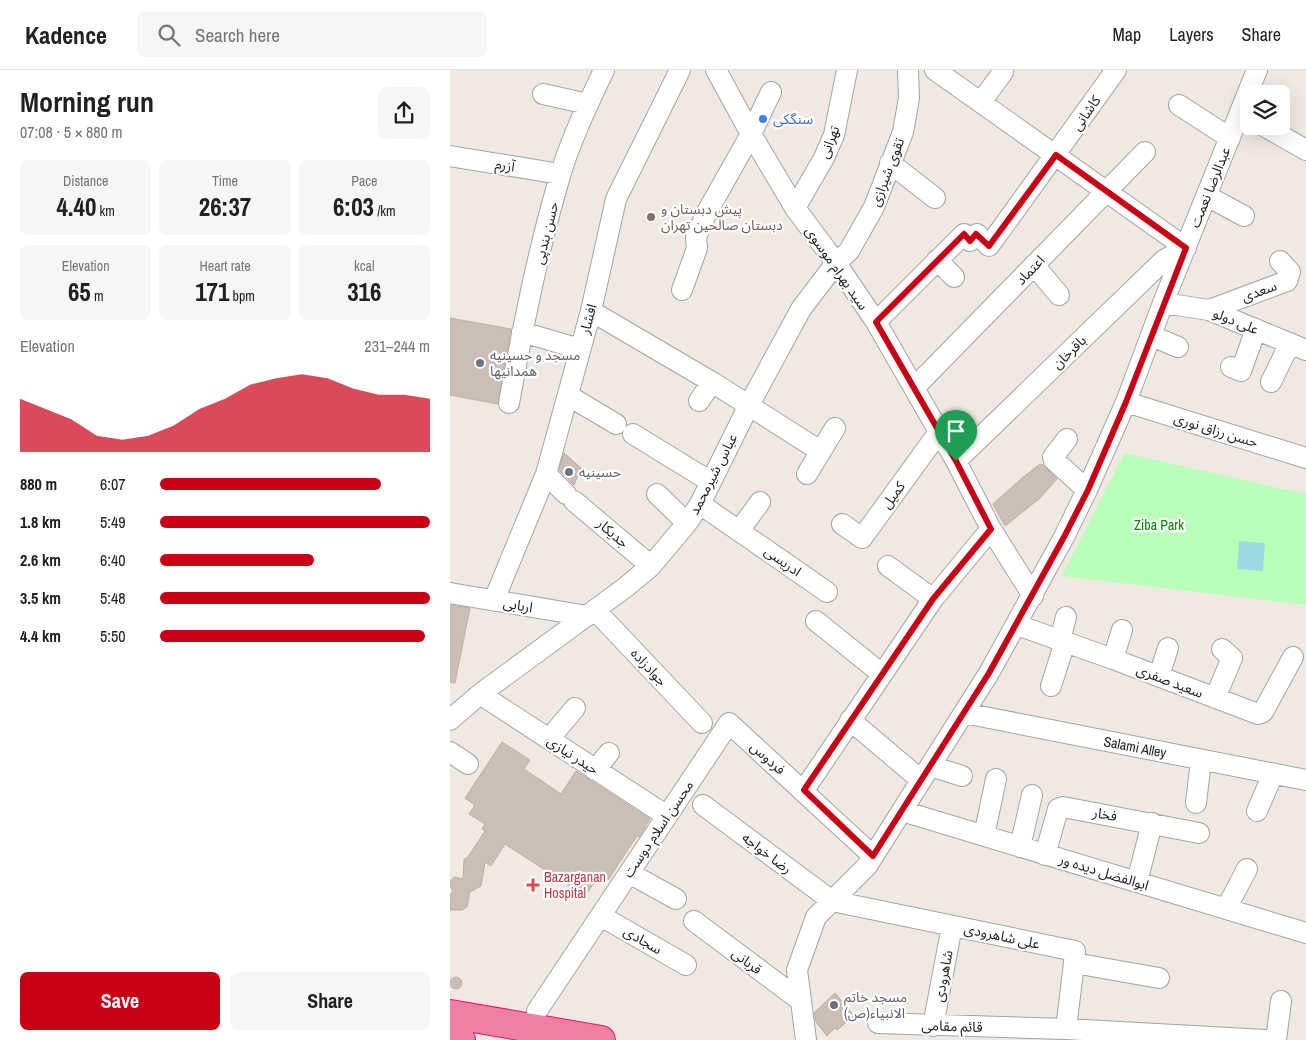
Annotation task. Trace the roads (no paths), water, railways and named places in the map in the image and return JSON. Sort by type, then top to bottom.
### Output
[{"type":"highway","points":[[450,1014],[580,1038]]},
{"type":"highway","points":[[450,1038],[460,1040]]},
{"type":"street","name":"حسن بندپی","points":[[509,403],[522,332],[560,174],[604,70]]},
{"type":"street","name":"افشار","points":[[494,600],[546,474],[591,311],[616,199],[680,70]]},
{"type":"street","name":"سید بهرام موسوی","points":[[716,70],[795,208],[836,263],[876,322],[956,461],[991,529],[1033,596]]},
{"type":"street","name":"تهرانی","points":[[795,208],[824,158],[834,135],[846,70]]},
{"type":"street","name":"تقوی شیرازی","points":[[836,263],[849,250],[874,207],[903,132],[909,98],[908,70]]},
{"type":"street","points":[[935,70],[1186,248]]},
{"type":"street","name":"کاشانی","points":[[937,260],[959,230],[970,241],[976,234],[989,246],[1116,70]]},
{"type":"street","name":"عبدالرضا نعمت","points":[[1253,85],[1258,70]]},
{"type":"street","points":[[980,102],[1003,72]]},
{"type":"street","points":[[682,290],[698,248],[696,237],[707,212],[751,134],[771,92]]},
{"type":"street","points":[[543,94],[588,104]]},
{"type":"street","points":[[1179,105],[1230,138]]},
{"type":"street","name":"عبدالرضا نعمت","points":[[806,1040],[797,970],[816,917],[867,866],[989,673],[1033,596],[1088,490],[1126,402],[1230,138],[1240,122]]},
{"type":"street","points":[[1280,135],[1306,150]]},
{"type":"street","name":"اعتماد","points":[[914,388],[1145,152]]},
{"type":"street","name":"آزرم","points":[[450,156],[560,174]]},
{"type":"street","points":[[890,163],[936,198]]},
{"type":"street","points":[[1207,196],[1244,216]]},
{"type":"street","name":"باقرخان","points":[[956,461],[1126,284],[1186,248]]},
{"type":"street","points":[[876,322],[937,260],[954,277]]},
{"type":"street","name":"سعدی","points":[[1209,310],[1286,281],[1290,272],[1280,261]]},
{"type":"street","name":"عباس شیرمحمد","points":[[450,720],[480,694],[591,613],[651,566],[700,504],[749,405],[801,309],[836,263]]},
{"type":"street","points":[[1034,265],[1059,296]]},
{"type":"street","name":"علی دولو","points":[[1163,304],[1209,310],[1298,347]]},
{"type":"street","points":[[591,311],[712,382],[820,451]]},
{"type":"street","points":[[1231,367],[1241,371],[1256,329]]},
{"type":"street","points":[[522,332],[580,348]]},
{"type":"street","points":[[1152,336],[1178,347]]},
{"type":"street","points":[[1271,382],[1298,347]]},
{"type":"street","points":[[699,400],[712,382]]},
{"type":"street","points":[[568,396],[711,482]]},
{"type":"street","name":"حسن رزاق نوری","points":[[1126,402],[1306,458]]},
{"type":"street","points":[[807,474],[835,428]]},
{"type":"street","name":"کمیل","points":[[842,524],[862,538],[939,432]]},
{"type":"street","points":[[1067,439],[1053,457],[1054,460],[1088,490]]},
{"type":"street","name":"جدیکار","points":[[546,474],[651,566]]},
{"type":"street","points":[[656,494],[687,522]]},
{"type":"street","points":[[739,531],[760,502]]},
{"type":"street","name":"ادریسی","points":[[700,504],[827,592]]},
{"type":"street","points":[[804,790],[933,599],[991,529]]},
{"type":"street","points":[[888,566],[933,599]]},
{"type":"street","name":"اربابی","points":[[450,593],[591,613]]},
{"type":"street","name":"جوادزاده","points":[[591,613],[702,723]]},
{"type":"street","points":[[1051,686],[1063,641],[1066,617]]},
{"type":"street","points":[[816,621],[882,674]]},
{"type":"street","name":"سعید صفری","points":[[1017,625],[1258,714],[1262,712],[1293,656]]},
{"type":"street","points":[[1113,659],[1122,630]]},
{"type":"street","points":[[1159,676],[1168,648]]},
{"type":"street","points":[[1215,698],[1232,658],[1222,649]]},
{"type":"street","name":"حیدر نیازی","points":[[480,694],[667,816]]},
{"type":"street","points":[[549,739],[575,708]]},
{"type":"street","name":"Salami Alley","points":[[964,713],[1306,780]]},
{"type":"street","points":[[850,720],[926,773],[962,776]]},
{"type":"street","name":"فردوس","points":[[729,723],[804,790],[873,856]]},
{"type":"street","name":"محسن اسلام دوست","points":[[537,1011],[729,723]]},
{"type":"street","points":[[450,752],[468,764]]},
{"type":"street","points":[[595,770],[609,753]]},
{"type":"street","points":[[1196,803],[1201,760]]},
{"type":"street","points":[[1257,811],[1273,774]]},
{"type":"street","points":[[984,836],[996,779]]},
{"type":"street","points":[[1020,847],[1032,795]]},
{"type":"street","name":"رضا خواجه","points":[[703,805],[832,901]]},
{"type":"street","name":"فخار","points":[[1045,855],[1058,809],[1063,807],[1152,822],[1199,833]]},
{"type":"street","name":"ابوالفضل دیده ور","points":[[902,811],[1306,933]]},
{"type":"street","points":[[1137,882],[1152,822]]},
{"type":"street","points":[[1226,909],[1247,868]]},
{"type":"street","points":[[629,873],[676,900]]},
{"type":"street","name":"علی شاهرودی","points":[[832,901],[1075,951],[1074,963]]},
{"type":"street","name":"سجادی","points":[[600,916],[686,965]]},
{"type":"street","name":"قربانی","points":[[694,920],[801,1001]]},
{"type":"street","name":"شاهرودی","points":[[933,1026],[952,926]]},
{"type":"street","points":[[1066,1030],[1074,963],[1159,978]]},
{"type":"street","points":[[1276,1040],[1281,1001]]},
{"type":"street","name":"قائم مقامی","points":[[878,1023],[933,1026],[995,1034],[1066,1030],[1177,1038],[1266,1040]]},
{"type":"water","points":[[1239,541],[1265,543],[1263,571],[1237,569]]},
{"type":"place","name":"سنگکی","points":[[763,119]]},
{"type":"place","name":"پیش دبستان و دبستان صالحین تهران","points":[[651,217]]},
{"type":"place","name":"مسجد و حسینیه همدانیها","points":[[480,363]]},
{"type":"place","name":"حسینیه","points":[[569,472]]},
{"type":"place","name":"Bazarganan Hospital","points":[[533,885]]},
{"type":"place","name":"مسجد خاتم الانبیاء(ص)","points":[[834,1005]]},
{"type":"park label","name":"Ziba Park","points":[[1159,525]]}]
